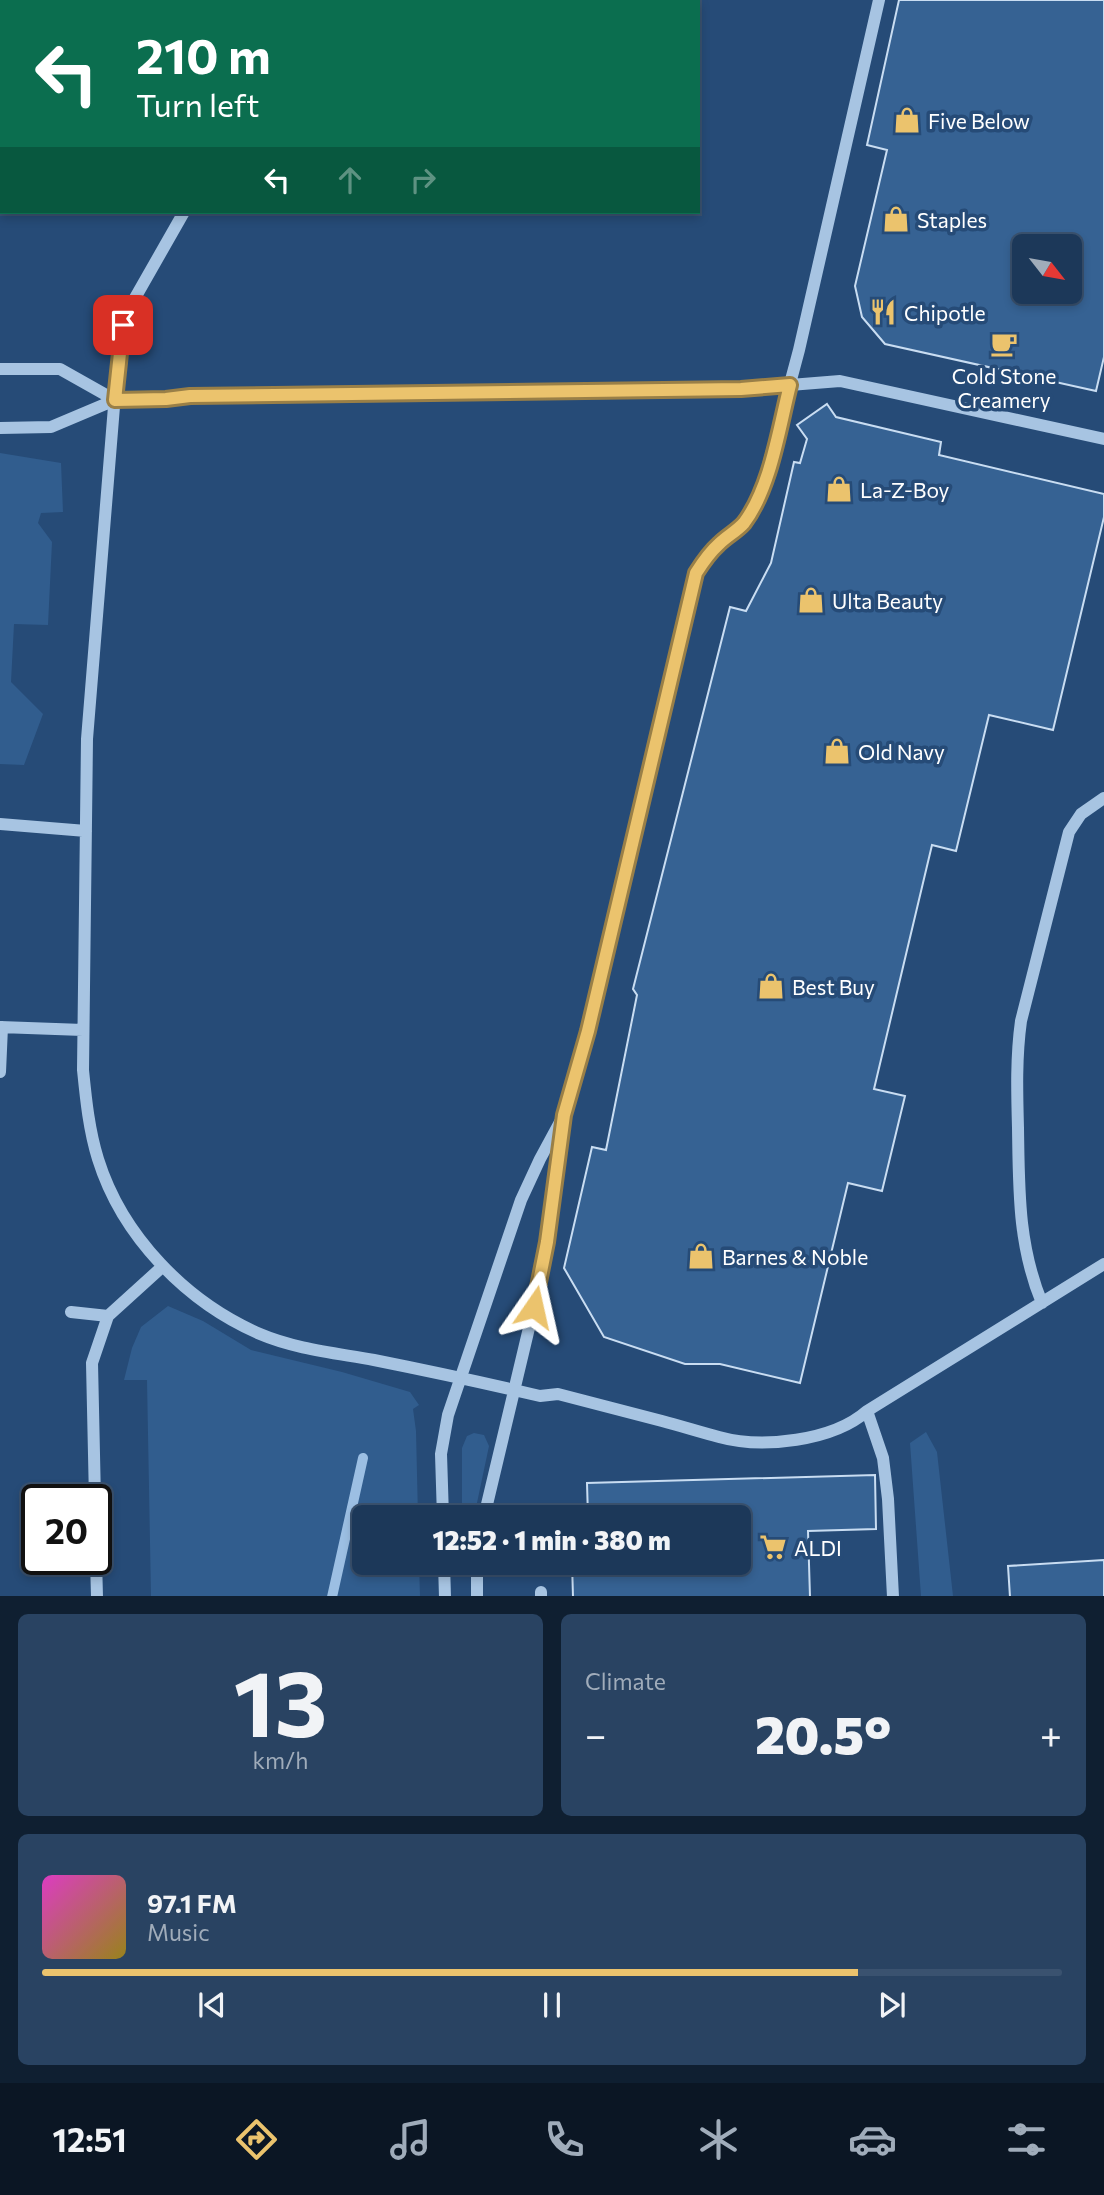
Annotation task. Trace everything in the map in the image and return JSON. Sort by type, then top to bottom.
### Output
[{"type":"lane","points":[[487,1505],[547,1242],[564,1115],[588,1031],[696,573],[718,544],[742,525],[754,507],[773,453],[879,0]]},
{"type":"lane","points":[[183,214],[135,298],[123,325],[89,699],[86,831],[83,1070],[87,1114],[98,1160],[112,1192],[130,1223],[162,1267],[220,1313],[262,1335],[296,1345],[540,1396],[558,1394],[720,1438],[755,1442],[791,1440],[825,1433],[857,1420],[867,1411],[1104,1264]]},
{"type":"lane","points":[[0,369],[60,369],[115,400]]},
{"type":"lane","points":[[0,428],[51,427],[115,400],[190,396],[741,389],[839,381],[1104,439]]},
{"type":"lane","points":[[1042,1303],[1023,1245],[1017,1051],[1021,1021],[1069,832],[1080,814],[1104,799]]},
{"type":"lane","points":[[0,824],[86,831]]},
{"type":"lane","points":[[0,1072],[1,1027],[83,1030]]},
{"type":"lane","points":[[443,1505],[441,1454],[448,1415],[459,1379],[521,1200],[564,1115]]},
{"type":"lane","points":[[95,1484],[92,1363],[108,1316],[162,1267]]},
{"type":"lane","points":[[71,1312],[108,1316]]},
{"type":"lane","points":[[867,1411],[883,1458],[893,1596]]},
{"type":"lane","points":[[96,1575],[97,1596]]},
{"type":"lane","points":[[444,1575],[445,1596]]},
{"type":"lane","points":[[477,1575],[477,1596]]},
{"type":"shaded area","points":[[0,453],[61,463],[63,512],[41,513],[38,523],[52,542],[48,625],[14,624],[11,682],[43,714],[24,765],[0,764]]},
{"type":"shaded area","points":[[168,1306],[203,1321],[251,1350],[410,1392],[419,1405],[413,1409],[418,1505],[352,1505],[352,1575],[419,1575],[420,1596],[151,1596],[147,1380],[124,1380],[132,1348],[141,1327]]},
{"type":"shaded area","points":[[926,1432],[937,1452],[953,1596],[921,1596],[910,1443]]},
{"type":"shaded area","points":[[474,1433],[484,1435],[489,1446],[477,1505],[462,1505],[462,1448],[467,1436]]},
{"type":"building","points":[[899,0],[1104,0],[1104,357],[1096,391],[885,344],[862,317],[855,286],[887,150],[867,145]]},
{"type":"building","points":[[827,404],[836,417],[941,442],[939,455],[1104,494],[1104,517],[1053,730],[989,715],[956,851],[932,845],[874,1089],[905,1096],[882,1191],[848,1183],[800,1383],[720,1364],[685,1364],[604,1337],[564,1268],[592,1147],[606,1150],[637,995],[633,989],[730,607],[746,611],[771,563],[794,462],[800,463],[807,439],[797,425]]},
{"type":"building","name":"ALDI","points":[[875,1475],[876,1529],[808,1531],[810,1596],[573,1596],[572,1575],[751,1575],[751,1505],[588,1505],[587,1483]]},
{"type":"building","points":[[1104,1560],[1104,1596],[1010,1596],[1008,1566]]},
{"type":"waterway","points":[[332,1596],[363,1458]]},
{"type":"place","name":"Five Below","points":[[907,120]]},
{"type":"place","name":"Staples","points":[[896,219]]},
{"type":"place","name":"Chipotle","points":[[883,312]]},
{"type":"place","name":"Cold Stone Creamery","points":[[1004,344]]},
{"type":"place","name":"La-Z-Boy","points":[[839,489]]},
{"type":"place","name":"Ulta Beauty","points":[[811,600]]},
{"type":"place","name":"Old Navy","points":[[837,751]]},
{"type":"place","name":"Best Buy","points":[[771,986]]},
{"type":"place","name":"Barnes & Noble","points":[[701,1256]]},
{"type":"place","name":"ALDI","points":[[773,1547]]},
{"type":"route","points":[[123,325],[115,400],[190,396],[741,389],[790,385],[773,453],[754,507],[742,525],[718,544],[696,573],[588,1031],[564,1115],[547,1242],[534,1307]]}]
